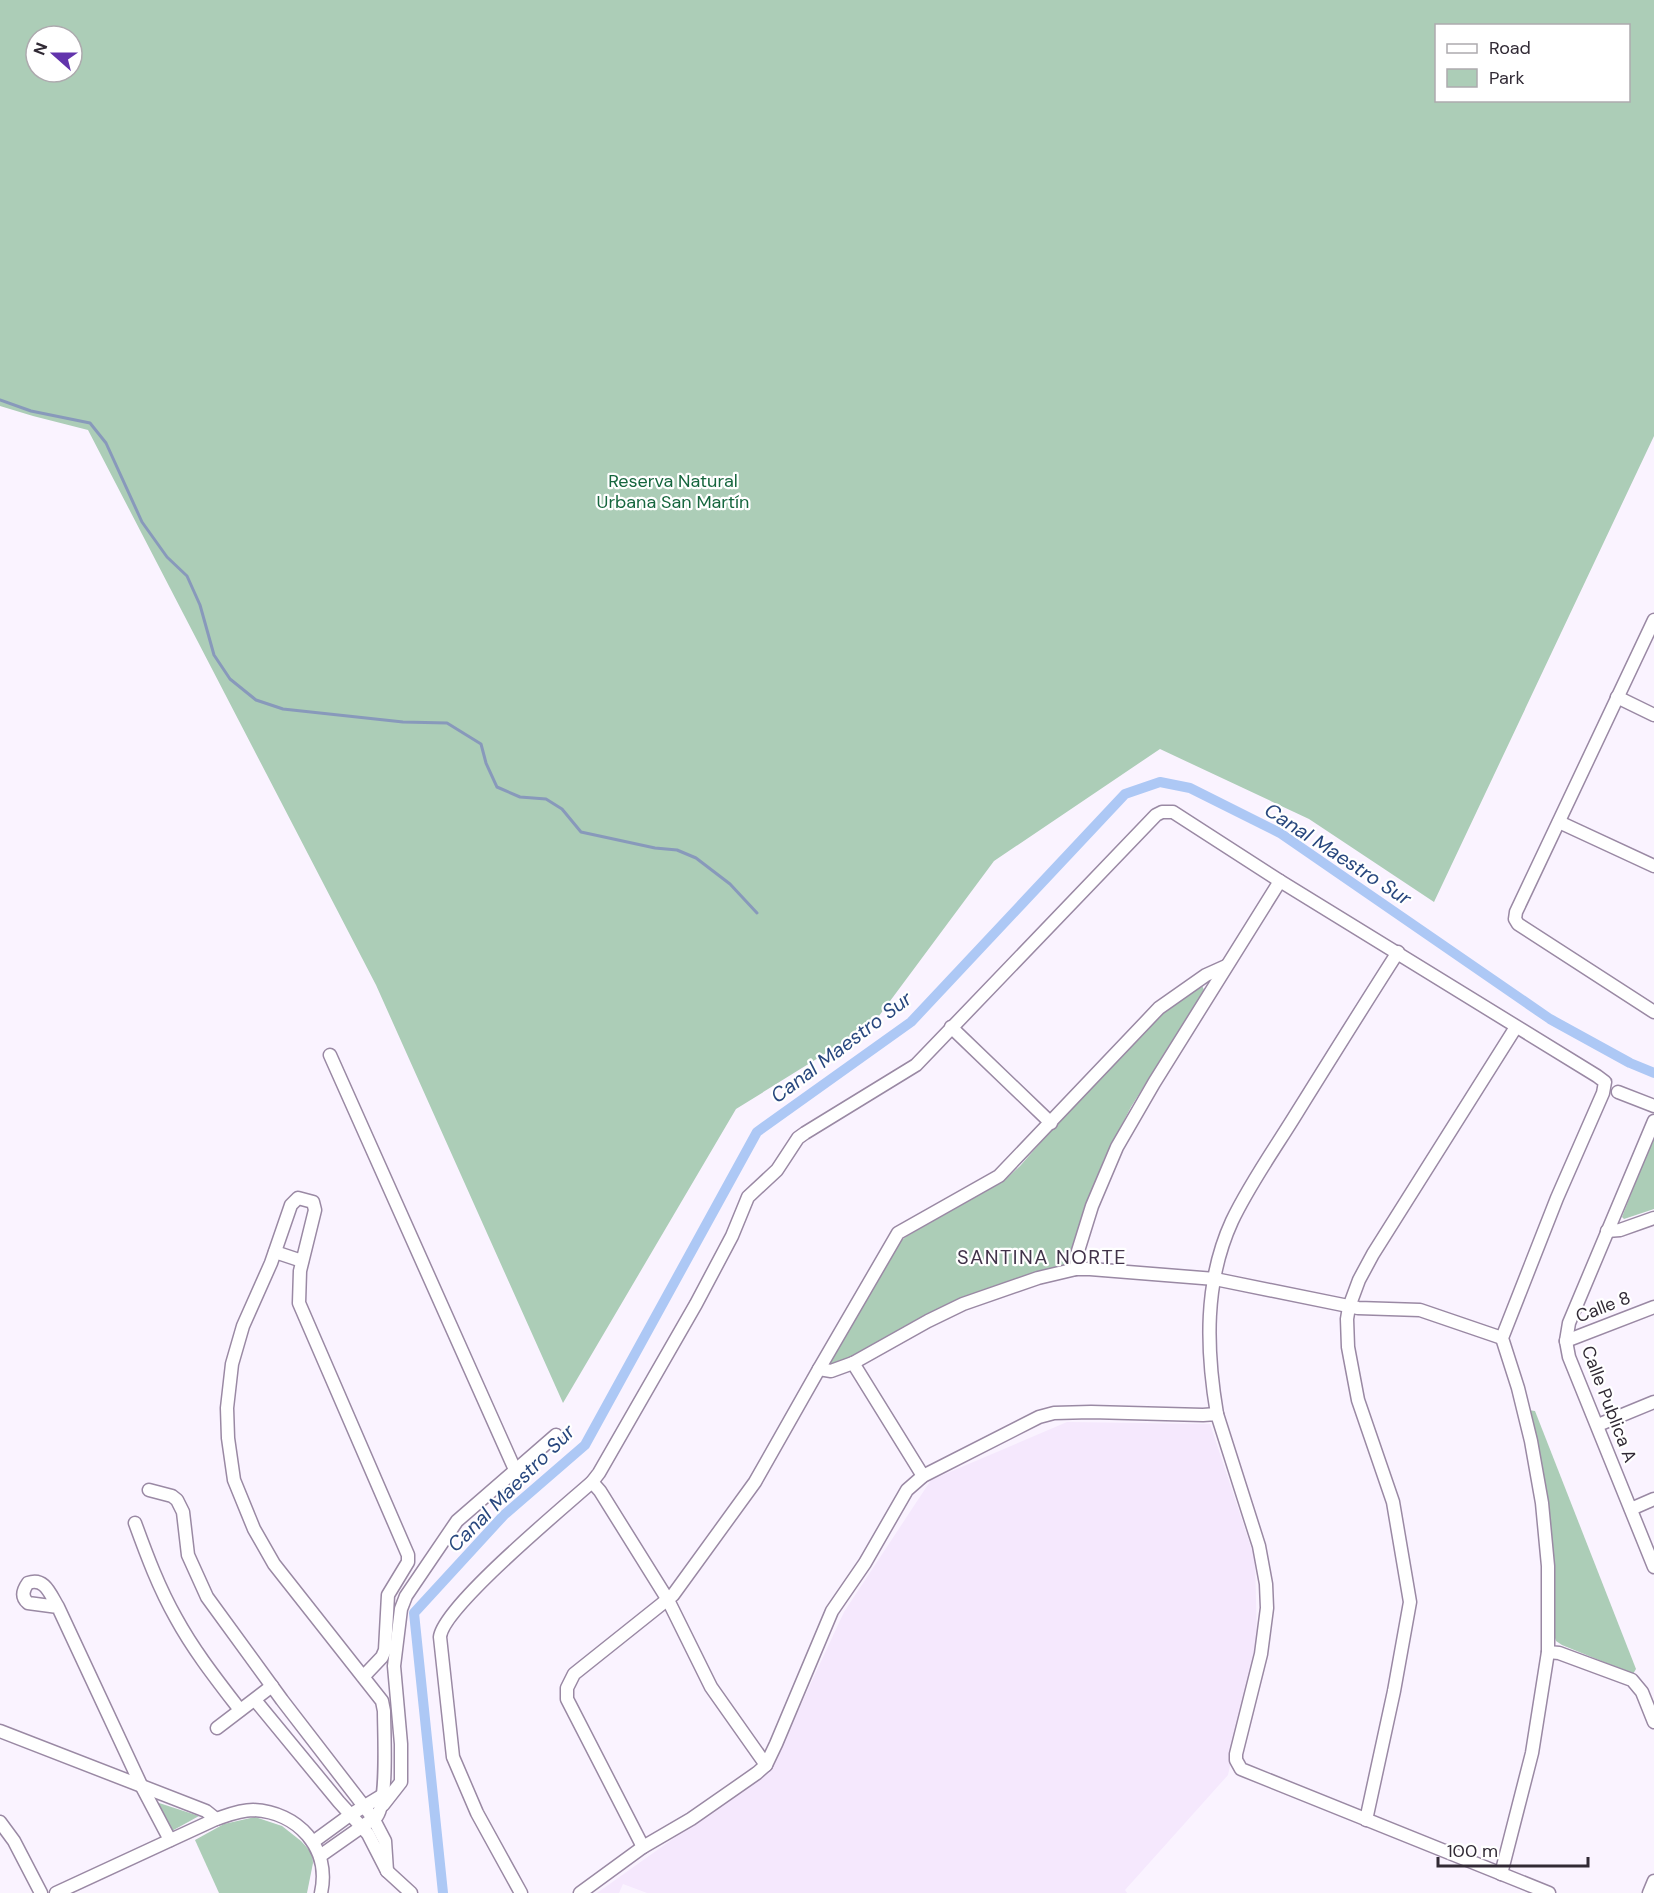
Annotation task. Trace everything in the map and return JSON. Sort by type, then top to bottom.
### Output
[{"type":"street","points":[[1654,620],[1516,912],[1515,919],[1518,924],[1654,1012]]},
{"type":"street","points":[[1617,697],[1654,715]]},
{"type":"street","points":[[521,1893],[477,1813],[456,1767],[453,1757],[440,1630],[454,1610],[476,1587],[592,1482],[696,1304],[732,1236],[745,1200],[777,1170],[798,1138],[916,1065],[1156,815],[1162,812],[1173,812],[1280,881],[1603,1079],[1606,1086],[1557,1198],[1502,1338],[1512,1365],[1526,1420],[1542,1503],[1548,1566],[1548,1652],[1532,1753],[1501,1874]]},
{"type":"street","points":[[1559,822],[1654,866]]},
{"type":"street","points":[[1076,1269],[1078,1251],[1092,1206],[1117,1147],[1154,1083],[1280,881]]},
{"type":"street","points":[[1398,952],[1240,1207],[1225,1241],[1215,1279],[1208,1345],[1216,1414],[1259,1546],[1266,1584],[1267,1608],[1261,1654],[1236,1760],[1241,1769],[1246,1772],[1549,1893]]},
{"type":"street","points":[[643,1847],[569,1704],[566,1695],[567,1688],[574,1674],[668,1600],[755,1482],[895,1236],[992,1181],[1051,1123],[1159,1008],[1206,975],[1226,966]]},
{"type":"street","points":[[951,1027],[1051,1123]]},
{"type":"street","points":[[1366,1820],[1392,1702],[1410,1602],[1393,1502],[1358,1400],[1352,1371],[1346,1334],[1349,1307],[1359,1280],[1373,1254],[1516,1027]]},
{"type":"street","points":[[330,1055],[516,1472]]},
{"type":"street","points":[[1618,1092],[1654,1106]]},
{"type":"street","name":"Calle Publica A","points":[[1654,1121],[1569,1323],[1566,1341],[1569,1357],[1654,1567]]},
{"type":"street","points":[[320,1856],[380,1811],[384,1711],[379,1695],[363,1677],[269,1556],[244,1509],[234,1479],[228,1438],[227,1408],[232,1364],[245,1320],[275,1252],[291,1205],[298,1198],[313,1202],[315,1210],[302,1261],[298,1295],[303,1317],[408,1555],[408,1562],[388,1595],[385,1650],[382,1657],[363,1677]]},
{"type":"street","points":[[1607,1231],[1620,1230],[1654,1218]]},
{"type":"street","points":[[275,1252],[302,1261]]},
{"type":"street","points":[[819,1369],[831,1371],[853,1363],[963,1304],[1029,1281],[1076,1269],[1215,1279],[1349,1307],[1420,1310],[1502,1338]]},
{"type":"street","name":"Calle 8","points":[[1566,1341],[1654,1307]]},
{"type":"street","points":[[853,1363],[923,1476]]},
{"type":"street","points":[[1598,1425],[1654,1402]]},
{"type":"street","points":[[580,1893],[643,1847],[691,1819],[766,1765],[832,1611],[865,1563],[907,1490],[923,1476],[1046,1415],[1091,1412],[1216,1414]]},
{"type":"street","points":[[313,1842],[350,1815],[382,1800],[401,1782],[401,1744],[394,1666],[401,1609],[416,1580],[457,1521],[556,1435]]},
{"type":"street","points":[[592,1482],[600,1491],[668,1600],[711,1687],[766,1765]]},
{"type":"street","points":[[149,1490],[172,1496],[177,1500],[183,1512],[188,1555],[207,1597],[373,1818],[385,1841],[387,1871]]},
{"type":"street","points":[[1631,1509],[1654,1499]]},
{"type":"street","points":[[135,1523],[156,1577],[177,1620],[205,1664],[240,1710]]},
{"type":"street","points":[[58,1607],[141,1785],[170,1840]]},
{"type":"street","points":[[1548,1652],[1558,1653],[1632,1680],[1642,1692],[1654,1722]]},
{"type":"street","points":[[217,1728],[272,1686]]},
{"type":"street","points":[[255,1700],[361,1826],[373,1842],[387,1871],[411,1893]]},
{"type":"street","points":[[0,1731],[141,1785],[211,1814],[216,1819]]},
{"type":"street","points":[[56,1893],[216,1819],[243,1810],[267,1812],[303,1830],[313,1842],[324,1869],[321,1893]]},
{"type":"street","points":[[0,1822],[14,1842],[41,1893]]},
{"type":"street","points":[[1649,1893],[1654,1881]]},
{"type":"shaded area","points":[[1067,1422],[1210,1424],[1255,1559],[1257,1640],[1228,1775],[1125,1890],[1127,1893],[647,1893],[623,1884],[619,1893],[597,1893],[771,1769],[844,1612],[931,1480]]},
{"type":"green space","name":"Reserva Natural Urbana San Martín","points":[[0,0],[1654,0],[1654,436],[1434,902],[1309,819],[1160,749],[994,861],[873,1024],[736,1109],[563,1403],[376,985],[88,430],[0,406]]},
{"type":"green space","points":[[1201,983],[1204,990],[1131,1107],[1104,1159],[1071,1263],[977,1295],[920,1321],[837,1364],[831,1363],[830,1361],[898,1243],[1005,1180],[1078,1100],[1162,1014]]},
{"type":"green space","points":[[1654,1135],[1654,1209],[1624,1219],[1622,1217]]},
{"type":"green space","points":[[1528,1410],[1535,1411],[1636,1669],[1633,1674],[1556,1641],[1553,1632]]},
{"type":"green space","points":[[153,1801],[199,1816],[170,1832]]},
{"type":"green space","points":[[255,1817],[282,1826],[312,1853],[313,1863],[307,1893],[219,1893],[195,1840],[224,1824]]},
{"type":"waterway","points":[[0,400],[31,411],[90,423],[106,443],[142,522],[167,557],[187,576],[200,605],[214,655],[230,679],[256,700],[283,709],[403,722],[447,723],[481,744],[486,763],[497,787],[520,797],[546,799],[562,809],[581,832],[655,848],[677,850],[696,858],[730,884],[757,913]]},
{"type":"waterway","name":"Canal Maestro Sur","points":[[443,1893],[414,1613],[504,1515],[585,1445],[757,1132],[911,1022],[1125,794],[1160,782],[1190,788],[1280,833],[1550,1019],[1630,1063],[1654,1073]]},
{"type":"district","name":"SANTINA NORTE","points":[[1042,1257]]}]
